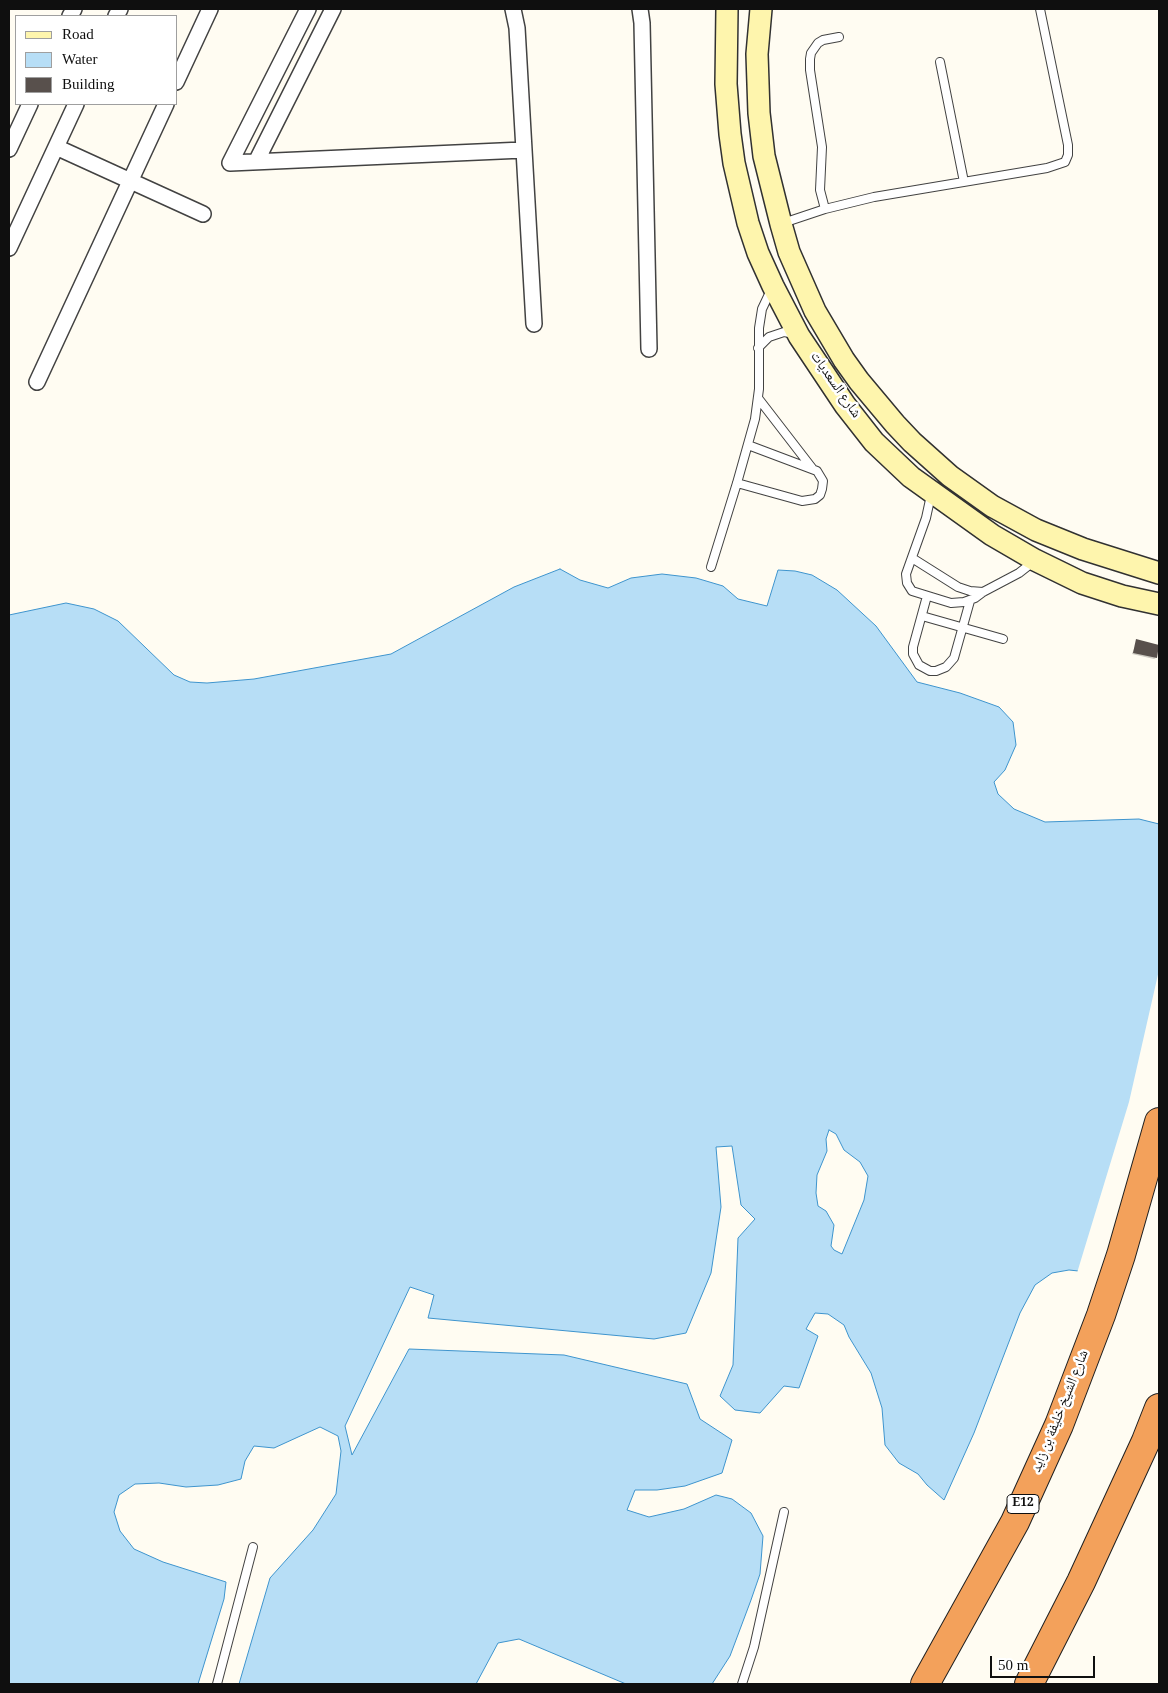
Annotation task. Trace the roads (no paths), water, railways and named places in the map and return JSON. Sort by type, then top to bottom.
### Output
[{"type":"highway","name":"شارع الشيخ خليفة بن زايد","points":[[925,1684],[1015,1522],[1059,1425],[1101,1315],[1137,1203],[1159,1122]]},
{"type":"highway","points":[[1029,1684],[1081,1582],[1146,1441],[1159,1408]]},
{"type":"street","points":[[178,78],[210,9]]},
{"type":"street","points":[[308,9],[230,163],[523,150]]},
{"type":"street","points":[[256,162],[333,9]]},
{"type":"street","points":[[640,9],[642,22],[650,349]]},
{"type":"street","name":"شارع السعديات","points":[[727,9],[726,84],[734,163],[748,223],[758,253],[799,336],[845,405],[874,442],[911,477],[992,535],[1035,560],[1082,583],[1159,604]]},
{"type":"street","points":[[516,10],[534,324]]},
{"type":"street","name":"شارع السعديات","points":[[757,14],[759,113],[764,156],[781,224],[789,252],[815,311],[844,360],[859,381],[895,424],[931,459],[992,506],[1036,530],[1108,558],[1159,573]]},
{"type":"street","points":[[9,149],[13,127],[29,105]]},
{"type":"street","points":[[9,248],[76,105]]},
{"type":"street","points":[[37,382],[166,105]]},
{"type":"street","points":[[56,147],[203,214]]},
{"type":"lane","points":[[781,224],[825,209],[874,197],[1047,168],[1065,162],[1068,155],[1068,145],[1040,9]]},
{"type":"lane","points":[[825,209],[820,182],[822,147],[810,59],[811,53],[823,40],[839,37]]},
{"type":"lane","points":[[940,62],[964,182]]},
{"type":"lane","points":[[711,567],[748,445],[758,398],[760,318],[773,286]]},
{"type":"lane","points":[[758,348],[769,336],[784,332],[799,336]]},
{"type":"lane","points":[[758,398],[812,468]]},
{"type":"lane","points":[[737,484],[802,501],[809,501],[820,495],[823,483],[818,471],[748,445]]},
{"type":"lane","points":[[931,493],[926,518],[906,574],[907,583],[912,591],[951,603],[970,601],[983,592],[1019,574],[1035,560]]},
{"type":"lane","points":[[912,558],[958,587],[970,591],[983,592]]},
{"type":"lane","points":[[927,596],[913,647],[913,654],[919,665],[930,671],[941,670],[951,663],[954,658],[970,601]]},
{"type":"lane","points":[[922,616],[1004,639]]},
{"type":"lane","points":[[742,1684],[754,1647],[784,1512]]},
{"type":"lane","points":[[217,1684],[253,1547]]},
{"type":"water","points":[[560,569],[580,580],[608,588],[631,578],[662,574],[696,578],[723,586],[738,599],[767,606],[778,570],[812,575],[837,590],[876,626],[917,682],[960,693],[999,707],[1013,722],[1016,745],[1005,770],[994,782],[998,794],[1014,809],[1045,822],[1139,819],[1159,824],[1159,1295],[1088,1272],[1069,1270],[1052,1273],[1035,1285],[1020,1313],[974,1433],[944,1500],[918,1474],[899,1463],[885,1445],[882,1408],[871,1373],[849,1337],[844,1325],[828,1314],[815,1313],[806,1329],[818,1336],[799,1388],[784,1386],[760,1413],[735,1410],[720,1396],[733,1365],[738,1238],[755,1219],[741,1205],[732,1146],[716,1147],[721,1207],[711,1273],[686,1333],[654,1339],[428,1318],[434,1295],[410,1287],[345,1426],[352,1455],[409,1349],[564,1355],[687,1384],[700,1419],[732,1440],[722,1473],[685,1486],[657,1490],[635,1490],[627,1510],[649,1517],[684,1509],[716,1495],[732,1499],[751,1513],[763,1536],[760,1574],[730,1656],[712,1684],[626,1684],[519,1639],[498,1643],[476,1684],[239,1684],[270,1578],[313,1530],[336,1494],[341,1451],[338,1436],[320,1427],[274,1448],[254,1446],[245,1461],[241,1479],[218,1485],[186,1487],[159,1483],[135,1484],[119,1495],[114,1512],[120,1531],[134,1549],[163,1562],[226,1582],[224,1599],[198,1684],[9,1684],[9,615],[66,603],[94,609],[118,621],[174,675],[190,682],[207,683],[254,679],[391,654],[514,587]],"holes":[[[829,1130],[836,1134],[844,1150],[860,1162],[868,1176],[864,1200],[842,1254],[831,1246],[834,1225],[826,1211],[818,1206],[816,1193],[817,1175],[827,1151],[826,1139]]]}]
